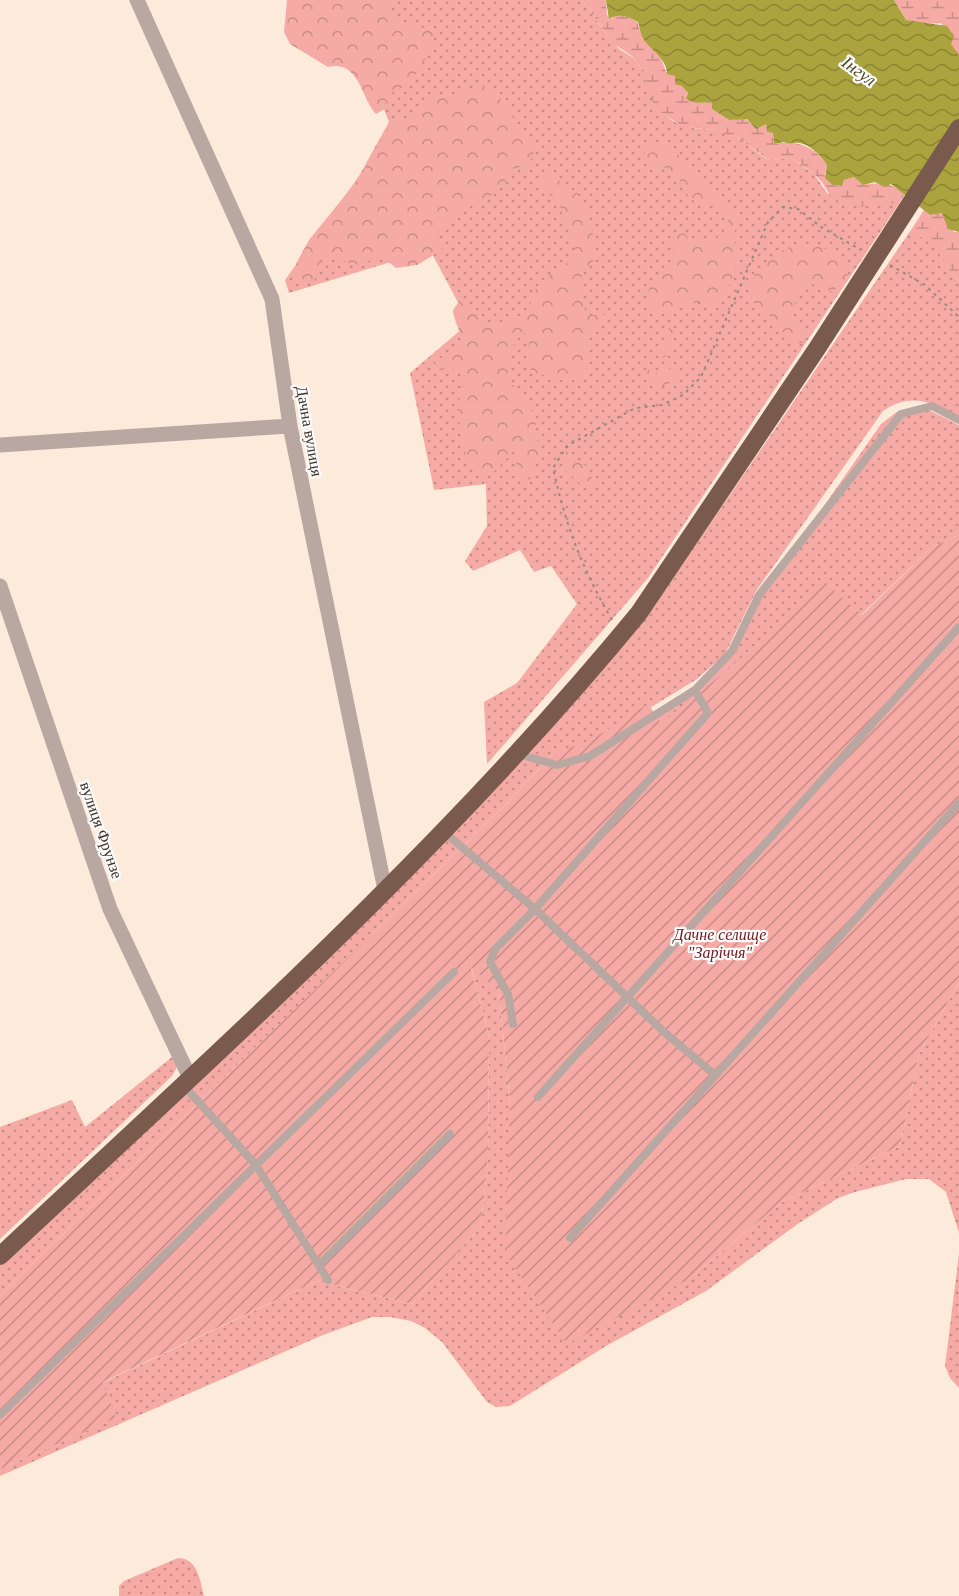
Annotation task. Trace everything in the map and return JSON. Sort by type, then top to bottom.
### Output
[{"type":"highway","points":[[0,1256],[186,1081],[444,832],[517,754],[621,636],[639,613],[959,128]]},
{"type":"street","name":"Дачна вулиця","points":[[137,0],[272,299],[290,426],[385,890]]},
{"type":"street","points":[[0,445],[290,426]]},
{"type":"street","name":"вулиця Фрунзе","points":[[0,586],[110,909],[186,1081]]},
{"type":"lane","points":[[517,754],[557,765],[590,756],[695,690],[732,651],[759,595],[901,414],[932,406],[959,420]]},
{"type":"lane","points":[[538,1097],[959,627]]},
{"type":"lane","points":[[513,1024],[508,994],[490,962],[495,949],[535,909],[708,713],[695,690]]},
{"type":"lane","points":[[570,1238],[959,803]]},
{"type":"lane","points":[[444,832],[535,909],[627,998],[715,1075]]},
{"type":"lane","points":[[0,1415],[86,1334],[454,972]]},
{"type":"lane","points":[[186,1081],[256,1165],[328,1280]]},
{"type":"lane","points":[[319,1265],[450,1134]]},
{"type":"path","points":[[621,636],[585,573],[564,518],[553,468],[567,446],[635,408],[662,405],[683,395],[700,377],[768,222],[783,207],[798,209],[868,263]]},
{"type":"path","points":[[888,265],[925,285],[959,317]]},
{"type":"green space","points":[[287,0],[393,0],[391,14],[398,21],[419,29],[431,25],[434,32],[432,47],[408,88],[394,88],[388,107],[376,114],[353,74],[338,66],[328,67],[290,44],[284,32]]},
{"type":"green space","points":[[341,0],[582,0],[618,48],[637,62],[654,101],[670,119],[691,128],[727,133],[769,160],[791,158],[814,174],[827,193],[862,206],[901,201],[648,578],[487,764],[484,702],[517,683],[577,604],[551,566],[534,572],[520,550],[473,571],[465,561],[487,526],[486,484],[434,490],[410,373],[469,323],[430,250],[289,293],[285,280],[359,176],[389,122]]},
{"type":"green space","points":[[582,0],[606,0],[607,15],[611,19],[615,15],[629,17],[637,22],[643,39],[661,58],[666,72],[675,76],[688,93],[686,96],[692,100],[712,102],[712,109],[729,120],[745,118],[754,126],[766,124],[767,132],[773,133],[774,144],[797,143],[817,153],[827,165],[825,174],[833,185],[842,186],[844,180],[854,177],[863,185],[886,184],[905,194],[901,201],[884,205],[847,204],[832,197],[821,181],[791,158],[769,160],[738,138],[713,130],[684,127],[663,114],[654,105],[640,66],[632,56],[614,44]]},
{"type":"green space","points":[[894,0],[959,0],[959,55],[954,51],[941,23],[922,24],[906,20]]},
{"type":"green space","points":[[484,86],[507,104],[517,127],[536,145],[529,165],[508,170],[509,176],[498,190],[449,220],[437,236],[442,250],[417,265],[396,268],[386,260],[376,259],[354,265],[329,255],[321,259],[315,279],[310,283],[300,282],[295,278],[293,273],[297,262],[309,240],[360,177],[390,124],[399,119],[409,120],[432,96],[451,96]]},
{"type":"green space","points":[[654,141],[669,147],[725,201],[737,216],[734,238],[739,257],[730,284],[721,300],[714,305],[701,301],[661,314],[648,306],[649,285],[676,259],[669,243],[673,236],[684,233],[693,243],[716,237],[724,232],[728,220],[717,207],[704,205],[690,198],[676,175],[668,169],[650,166],[644,153]]},
{"type":"green space","points":[[550,174],[577,193],[588,214],[597,242],[594,260],[584,271],[580,281],[586,316],[603,314],[607,321],[589,338],[586,346],[586,374],[569,382],[532,372],[526,361],[530,336],[522,332],[516,334],[509,365],[511,382],[537,419],[534,436],[541,446],[530,479],[523,481],[515,474],[518,456],[514,451],[495,471],[479,476],[468,462],[462,431],[456,416],[465,375],[461,370],[437,369],[435,363],[458,348],[463,342],[453,310],[460,300],[467,300],[481,323],[500,323],[514,319],[530,309],[539,284],[573,258],[575,254],[560,206],[540,183],[540,178]]},
{"type":"green space","points":[[924,210],[930,215],[942,213],[954,232],[959,232],[959,281],[951,273],[933,243],[913,233],[913,227]]},
{"type":"green space","points":[[913,227],[914,233],[933,242],[951,273],[959,281],[959,416],[921,401],[903,402],[883,411],[756,591],[725,654],[697,679],[609,733],[572,753],[553,754],[504,806],[0,1295],[0,1265],[197,1079],[665,590]]},
{"type":"green space","points":[[803,243],[834,253],[848,267],[848,274],[833,292],[812,284],[796,287],[797,300],[790,313],[806,338],[801,344],[788,338],[771,317],[752,301],[752,282],[760,268],[773,256]]},
{"type":"green space","points":[[670,326],[675,330],[670,353],[663,358],[661,346]]},
{"type":"green space","points":[[667,368],[677,371],[678,377],[665,386],[651,384],[643,376],[648,370],[657,373]]},
{"type":"green space","points":[[914,407],[927,409],[959,425],[959,535],[932,547],[861,615],[825,583],[665,748],[643,725],[702,686],[731,657],[762,595],[881,424],[898,411]]},
{"type":"green space","points":[[567,450],[587,467],[594,482],[592,488],[586,489],[564,469],[561,461]]},
{"type":"green space","name":"Дачне селище \"Заріччя\"","points":[[959,535],[959,982],[919,1054],[900,1146],[782,1202],[689,1279],[567,1344],[505,1253],[510,1103],[499,992],[471,967],[489,1037],[488,1159],[481,1226],[412,1304],[317,1281],[103,1382],[116,1418],[0,1469],[0,1295],[504,806],[553,754],[591,740],[648,704],[661,723],[725,672],[825,582],[862,615],[932,547]]},
{"type":"green space","points":[[471,966],[499,992],[510,1103],[689,1279],[782,1202],[900,1146],[919,1054],[959,982],[959,1233],[946,1192],[929,1179],[906,1179],[838,1198],[799,1223],[706,1291],[606,1346],[510,1406],[496,1407],[487,1402],[442,1342],[425,1328],[411,1321],[390,1317],[372,1317],[323,1335],[0,1476],[0,1469],[115,1418],[102,1383],[317,1281],[412,1304],[481,1226],[488,1159],[489,1037]]},
{"type":"green space","points":[[172,1057],[177,1067],[172,1076],[0,1239],[0,1127],[72,1100],[85,1127]]},
{"type":"green space","points":[[959,1254],[959,1388],[950,1378],[945,1366]]},
{"type":"green space","points":[[178,1558],[185,1559],[194,1566],[204,1596],[119,1596],[119,1586],[124,1581]]},
{"type":"water","name":"Інгул","points":[[606,0],[894,0],[906,20],[947,26],[954,36],[951,44],[959,55],[959,232],[948,229],[942,213],[930,215],[891,184],[884,187],[875,182],[863,185],[854,177],[844,180],[842,186],[833,185],[825,178],[827,165],[811,148],[799,143],[774,144],[773,133],[767,132],[766,124],[756,129],[747,119],[729,120],[712,109],[712,102],[698,103],[688,100],[686,98],[688,93],[682,86],[675,84],[675,76],[667,74],[665,64],[644,40],[638,22],[623,16],[609,19]]}]
